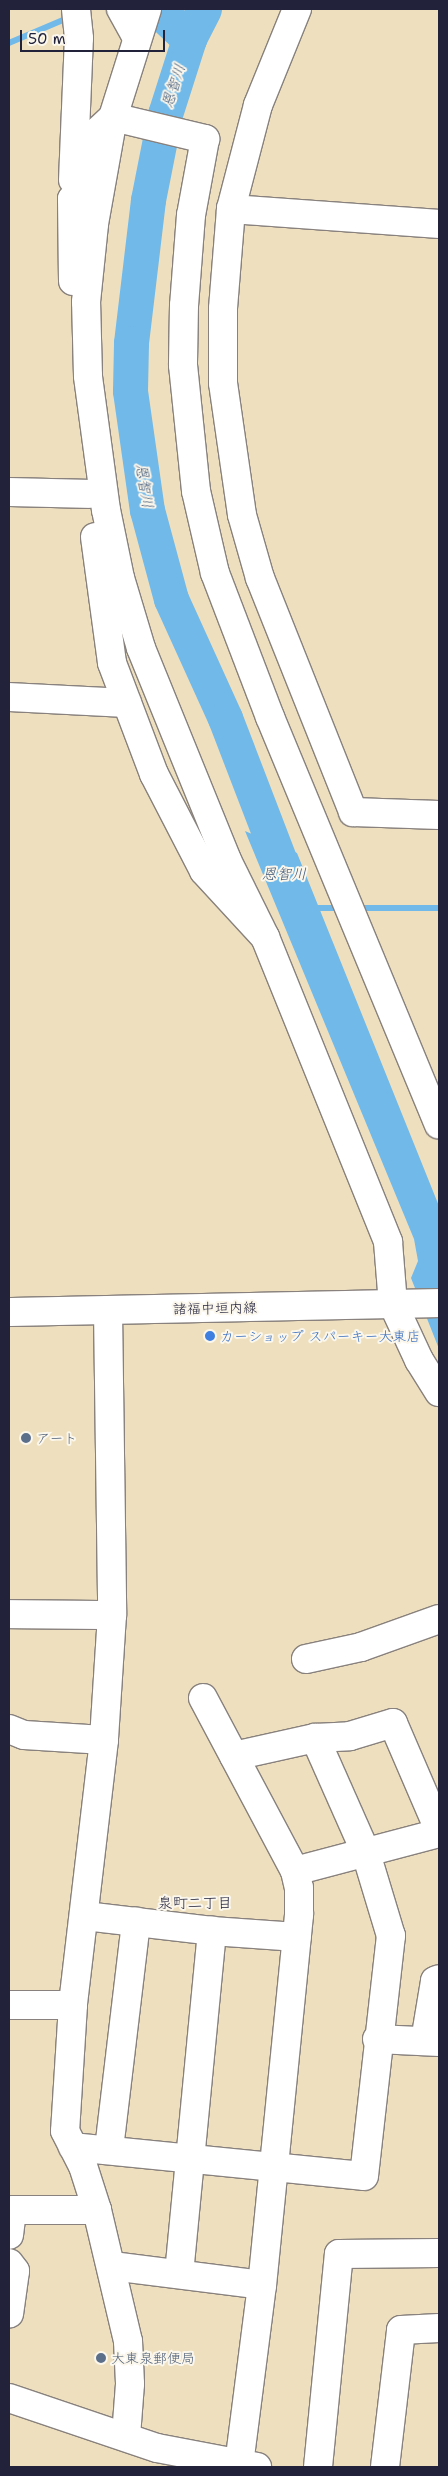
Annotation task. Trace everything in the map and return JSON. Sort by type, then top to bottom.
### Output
[{"type":"street","points":[[76,9],[79,38],[72,199],[72,356],[78,432],[89,494],[112,663],[154,774],[204,871],[265,937]]},
{"type":"street","points":[[121,9],[136,36]]},
{"type":"street","points":[[147,9],[136,36],[113,117],[94,224],[86,302],[88,376],[106,510],[120,578],[141,648],[227,860],[265,937],[388,1242],[393,1304],[420,1360],[439,1392]]},
{"type":"street","points":[[296,9],[258,106],[231,209],[223,309],[223,383],[242,515],[260,578],[353,812],[439,815]]},
{"type":"street","points":[[72,199],[84,197],[98,131],[113,117]]},
{"type":"street","points":[[113,117],[205,139],[190,215],[184,304],[183,365],[196,491],[216,573],[270,717],[439,1124]]},
{"type":"street","points":[[231,209],[439,224]]},
{"type":"street","points":[[9,492],[89,494]]},
{"type":"street","points":[[9,697],[127,703]]},
{"type":"street","name":"諸福中垣内線","points":[[9,1312],[430,1303]]},
{"type":"street","points":[[108,1310],[112,1615],[104,1740],[86,1916],[73,2005],[65,2131],[83,2166],[97,2210],[112,2266],[128,2341],[130,2384],[126,2436]]},
{"type":"street","points":[[9,1614],[112,1615]]},
{"type":"street","points":[[306,1659],[361,1646],[439,1619]]},
{"type":"street","points":[[9,2398],[126,2436],[156,2458],[252,2466],[262,2285],[297,1937],[299,1888],[295,1871],[203,1698]]},
{"type":"street","points":[[234,1756],[315,1738],[350,1736],[392,1723],[439,1831],[366,1853],[295,1871]]},
{"type":"street","points":[[9,1729],[24,1735],[104,1740]]},
{"type":"street","points":[[73,2146],[189,2156],[364,2176],[377,2040],[391,1936],[366,1853],[315,1738]]},
{"type":"street","points":[[86,1916],[212,1931],[297,1937]]},
{"type":"street","points":[[109,2149],[136,1922]]},
{"type":"street","points":[[179,2274],[212,1931]]},
{"type":"street","points":[[377,2040],[432,2042],[435,1981],[439,1979]]},
{"type":"street","points":[[9,2005],[73,2005]]},
{"type":"street","points":[[9,2235],[12,2210],[97,2210]]},
{"type":"street","points":[[318,2467],[339,2254],[439,2253]]},
{"type":"street","points":[[9,2263],[15,2271],[9,2314]]},
{"type":"street","points":[[112,2266],[262,2285]]},
{"type":"street","points":[[385,2467],[401,2330],[439,2328]]},
{"type":"water","name":"恩智川","points":[[245,831],[297,853],[439,1206],[439,1349],[411,1278],[418,1261],[414,1239]]},
{"type":"waterway","points":[[157,9],[189,39]]},
{"type":"waterway","name":"恩智川","points":[[204,9],[189,39],[165,114],[148,200],[131,343],[130,391],[147,510],[171,599],[225,718],[290,887]]},
{"type":"waterway","points":[[9,43],[70,17]]},
{"type":"waterway","points":[[314,908],[342,908]]},
{"type":"waterway","points":[[356,908],[439,908]]},
{"type":"place","name":"カーショップ スパーキー大東店","points":[[210,1336]]},
{"type":"place","name":"アート","points":[[26,1438]]},
{"type":"place","name":"大東泉郵便局","points":[[101,2358]]},
{"type":"district","name":"泉町二丁目","points":[[195,1904]]}]
